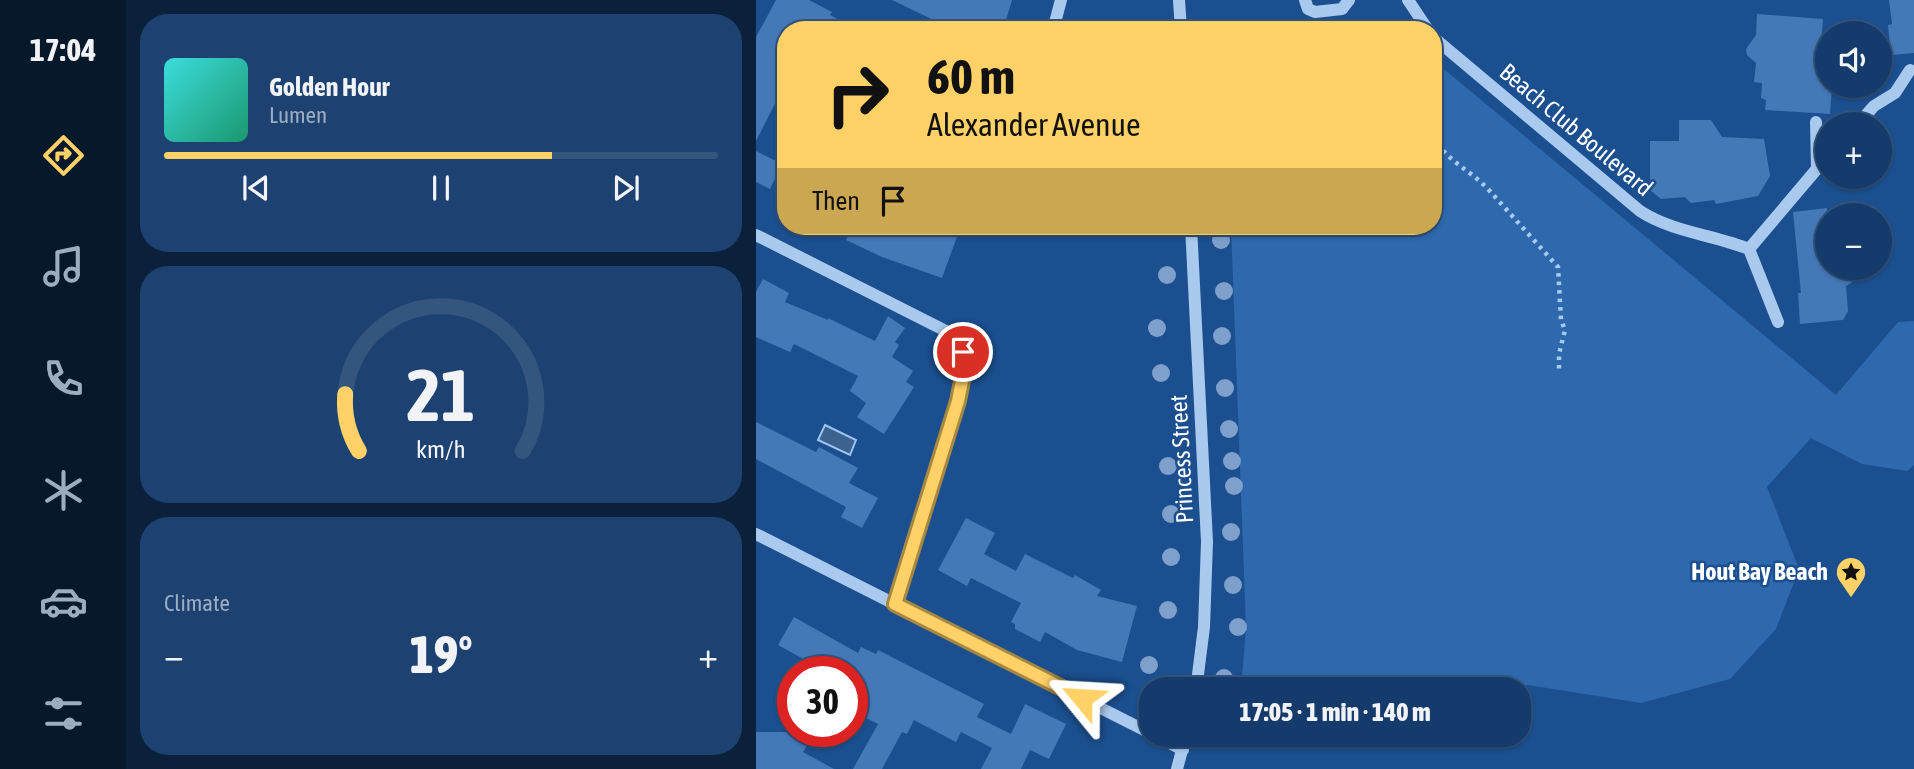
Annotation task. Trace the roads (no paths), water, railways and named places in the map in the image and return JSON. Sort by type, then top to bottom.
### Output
[{"type":"street","points":[[1055,21],[1060,0]]},
{"type":"street","points":[[1179,0],[1180,21]]},
{"type":"street","points":[[1305,0],[1308,9],[1315,12],[1342,9],[1349,0]]},
{"type":"street","points":[[1408,0],[1421,21]]},
{"type":"street","name":"Beach Club Boulevard","points":[[1442,45],[1640,211],[1659,222],[1723,239],[1749,249]]},
{"type":"street","points":[[1869,112],[1895,93],[1910,70]]},
{"type":"street","points":[[1778,322],[1749,249],[1815,169]]},
{"type":"street","points":[[756,234],[944,330],[957,340],[963,352],[964,371],[958,401],[895,604]]},
{"type":"street","name":"Princess Street","points":[[1191,235],[1207,542],[1204,626],[1198,677]]},
{"type":"street","points":[[756,534],[1139,727]]},
{"type":"street","points":[[1177,747],[1183,750]]},
{"type":"street","points":[[1177,769],[1184,747]]},
{"type":"place","name":"Hout Bay Beach","points":[[1851,599]]}]
